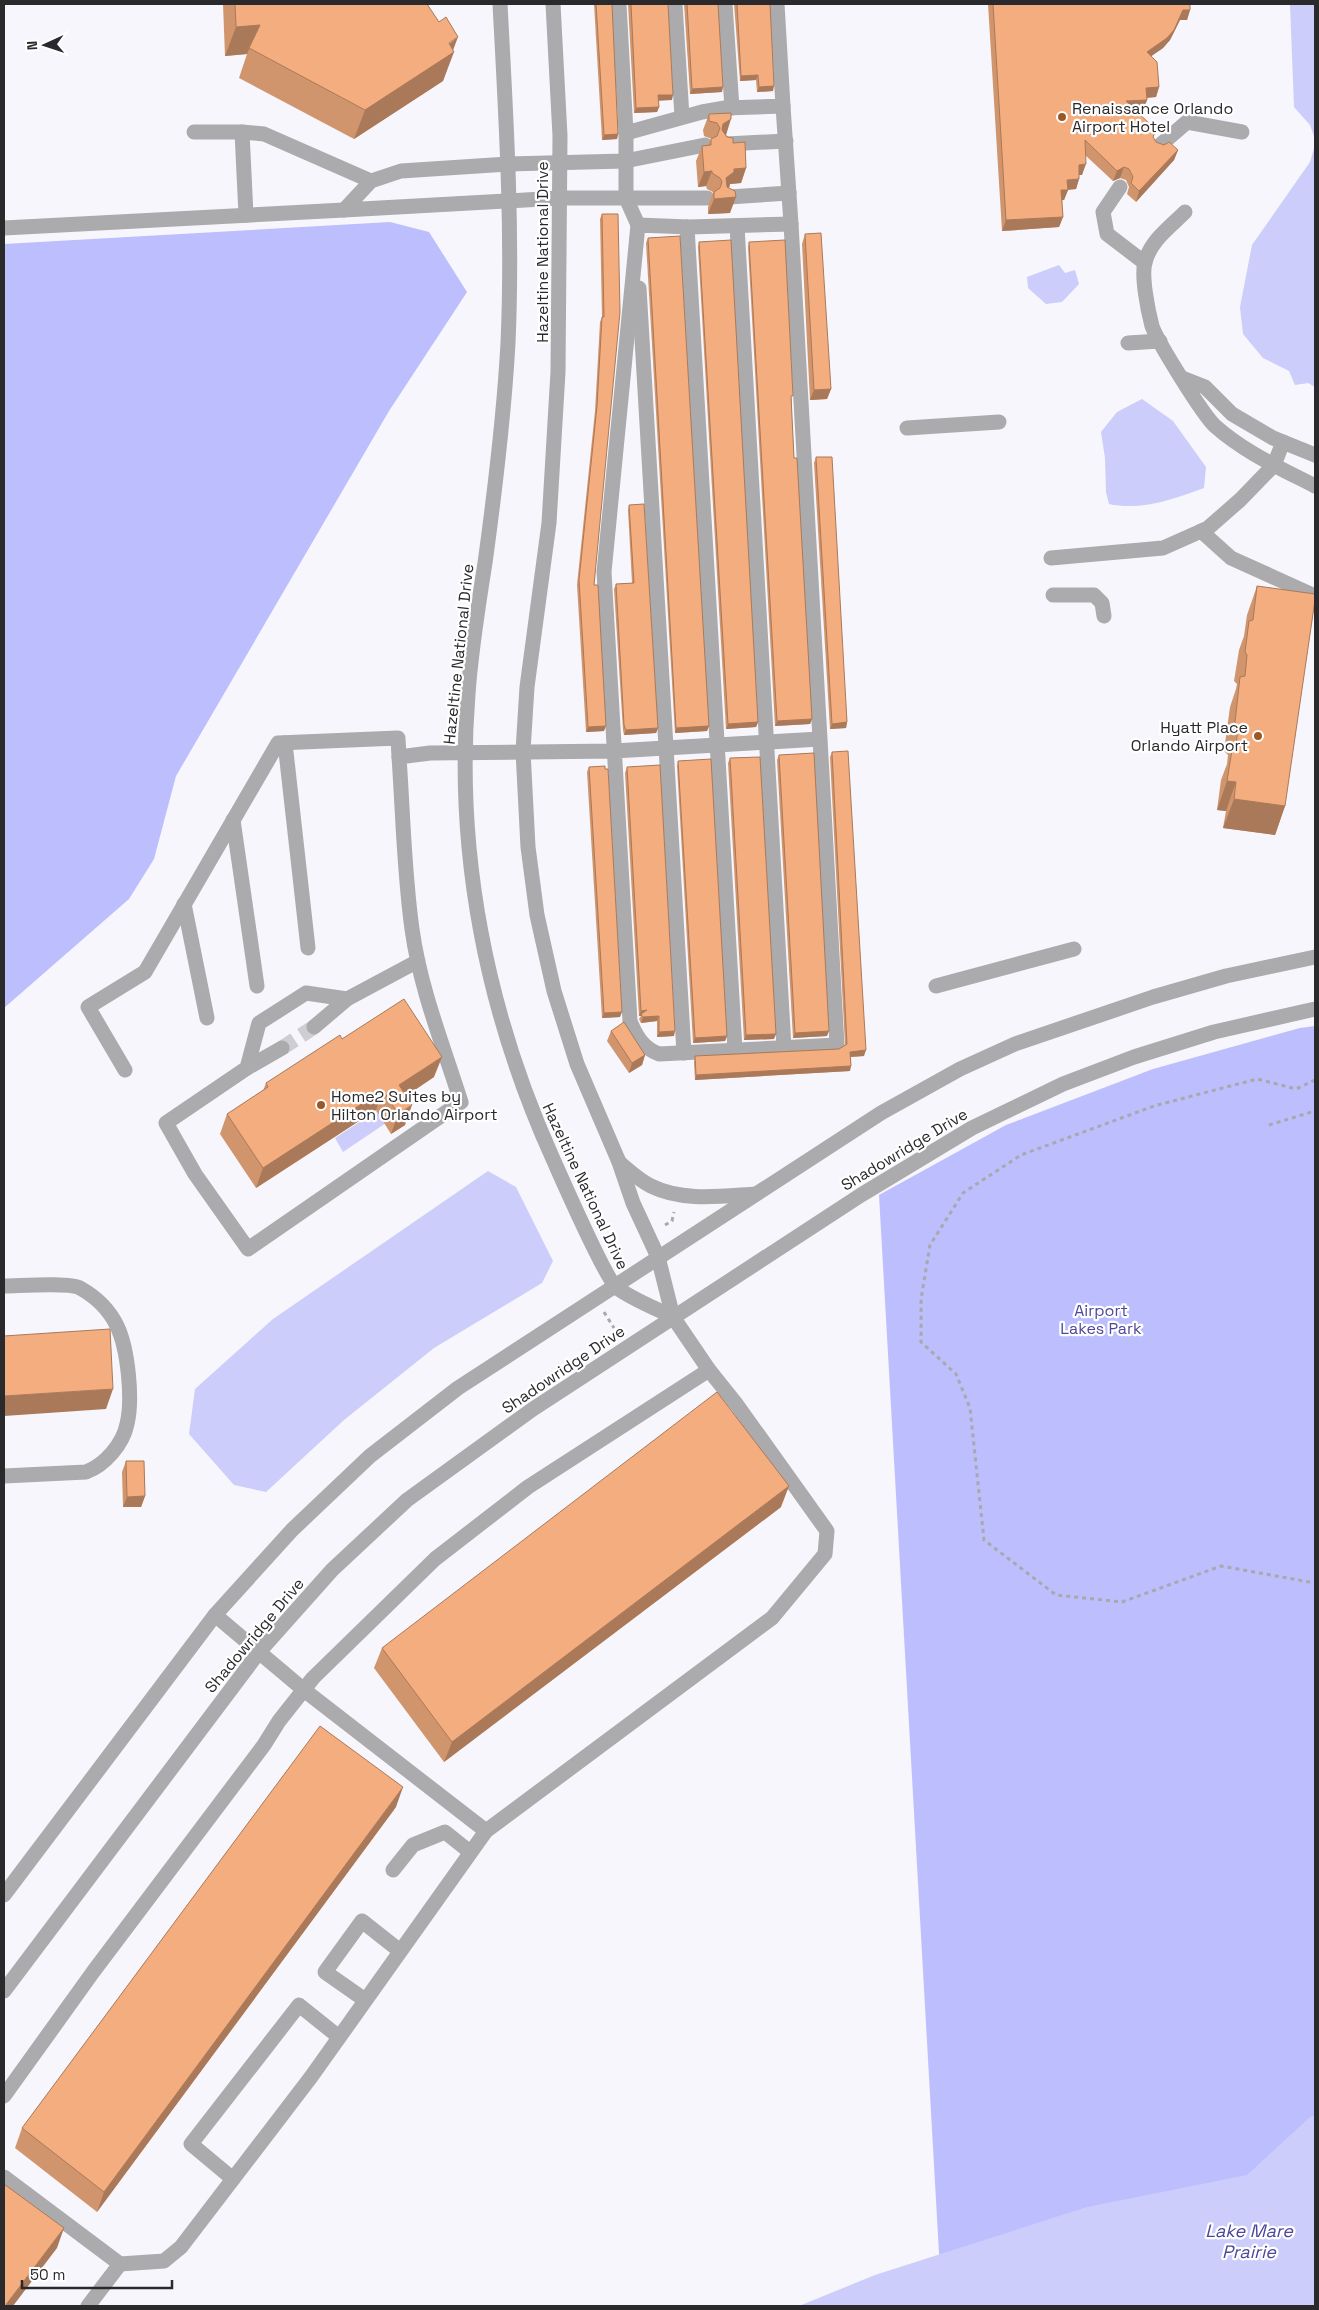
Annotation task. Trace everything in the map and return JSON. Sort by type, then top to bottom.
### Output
[{"type":"street","name":"Hazeltine National Drive","points":[[500,4],[508,164],[509,311],[495,482],[471,663],[465,753],[467,818],[473,886],[484,953],[500,1014],[533,1114],[614,1286],[673,1317]]},
{"type":"street","name":"Hazeltine National Drive","points":[[552,4],[560,163],[560,338],[555,445],[544,562],[527,687],[523,752],[530,870],[537,915],[552,983],[577,1064],[620,1162],[633,1203],[658,1257],[673,1317]]},
{"type":"street","points":[[619,4],[626,133],[624,161],[626,198],[637,232],[684,1053]]},
{"type":"street","points":[[675,4],[682,117]]},
{"type":"street","points":[[725,4],[732,108]]},
{"type":"street","points":[[637,232],[604,572],[630,1020],[635,1033],[650,1051],[659,1054],[837,1045],[777,4]]},
{"type":"street","points":[[626,133],[682,117],[732,108],[783,106]]},
{"type":"street","points":[[1159,146],[1187,122],[1242,132]]},
{"type":"street","points":[[194,132],[264,134],[371,181]]},
{"type":"street","points":[[242,132],[246,215]]},
{"type":"street","points":[[726,144],[786,141]]},
{"type":"street","points":[[344,210],[371,181],[401,171],[508,164],[624,161],[704,145]]},
{"type":"street","points":[[1120,187],[1103,212],[1107,234],[1145,264]]},
{"type":"street","points":[[729,197],[789,193]]},
{"type":"street","points":[[4,228],[509,200],[707,198]]},
{"type":"street","points":[[1185,212],[1153,244],[1145,264],[1146,292],[1153,327],[1182,378],[1213,424],[1244,449],[1315,486]]},
{"type":"street","points":[[637,232],[686,227],[791,224]]},
{"type":"street","points":[[737,226],[784,1048]]},
{"type":"street","points":[[686,227],[735,1050]]},
{"type":"street","points":[[1128,343],[1160,341]]},
{"type":"street","points":[[1182,378],[1205,387],[1232,414],[1283,442],[1315,455]]},
{"type":"street","points":[[907,428],[999,422]]},
{"type":"street","points":[[1051,558],[1163,548],[1208,528],[1240,500],[1274,465],[1283,442]]},
{"type":"street","points":[[1201,531],[1231,558],[1315,596]]},
{"type":"street","points":[[1053,595],[1094,595],[1102,603],[1104,616]]},
{"type":"street","points":[[125,1070],[88,1007],[145,972],[278,743],[398,738],[412,928],[418,961],[460,1102],[248,1249],[195,1174],[166,1123],[246,1068],[282,1048]]},
{"type":"street","points":[[399,757],[430,753],[614,751],[820,739]]},
{"type":"street","points":[[285,742],[308,948]]},
{"type":"street","points":[[233,820],[257,986]]},
{"type":"street","points":[[184,904],[207,1018]]},
{"type":"street","points":[[936,986],[1074,949]]},
{"type":"street","points":[[4,1895],[215,1615],[292,1530],[370,1456],[458,1388],[906,1098],[960,1069],[1015,1044],[1079,1021],[1192,985],[1255,969],[1315,958]]},
{"type":"street","points":[[314,1027],[347,999],[418,961]]},
{"type":"street","points":[[246,1068],[259,1023],[306,993],[347,999]]},
{"type":"street","name":"Shadowridge Drive","points":[[4,1991],[259,1652],[332,1570],[407,1500],[532,1409],[673,1317],[906,1166],[1002,1112],[1062,1084],[1144,1054],[1248,1023],[1315,1009]]},
{"type":"street","points":[[620,1162],[652,1187],[679,1195],[757,1194]]},
{"type":"street","points":[[4,1286],[78,1286],[102,1303],[117,1326],[125,1355],[128,1407],[127,1424],[119,1441],[106,1459],[94,1469],[86,1472],[4,1476]]},
{"type":"street","points":[[4,2177],[120,2264],[164,2261],[181,2248],[339,2037],[486,1831],[772,1618],[825,1554],[827,1531],[737,1405],[708,1370],[673,1317]]},
{"type":"street","points":[[4,2096],[93,1972],[304,1690],[335,1656],[435,1558],[528,1487],[708,1370]]},
{"type":"street","points":[[215,1615],[304,1690],[486,1831]]},
{"type":"street","points":[[393,1870],[413,1845],[445,1832],[470,1852]]},
{"type":"street","points":[[365,2000],[325,1972],[362,1921],[400,1951]]},
{"type":"street","points":[[232,2179],[192,2144],[299,2005],[339,2037]]},
{"type":"street","points":[[88,2306],[120,2264]]},
{"type":"path","points":[[1315,1080],[1296,1089],[1257,1079],[1154,1106],[1021,1155],[963,1193],[930,1245],[921,1299],[921,1342],[956,1374],[970,1408],[984,1540],[1056,1595],[1122,1602],[1221,1566],[1315,1583]]},
{"type":"path","points":[[1269,1125],[1315,1111]]},
{"type":"path","points":[[665,1225],[672,1221],[674,1212]]},
{"type":"path","points":[[604,1312],[614,1328]]},
{"type":"green space","points":[[390,222],[429,232],[467,292],[389,411],[176,776],[154,859],[129,899],[4,1008],[4,244]]},
{"type":"green space","name":"Airport Lakes Park","points":[[1315,1026],[1315,2306],[942,2306],[879,1195],[1006,1125],[1153,1069],[1300,1028]]},
{"type":"water","points":[[1290,4],[1315,4],[1315,139],[1310,125],[1294,107]]},
{"type":"water","points":[[1315,145],[1315,387],[1308,383],[1295,385],[1289,371],[1263,358],[1243,334],[1240,307],[1252,245],[1310,162]]},
{"type":"water","points":[[1059,265],[1065,273],[1075,270],[1079,284],[1062,302],[1046,304],[1028,288],[1027,277]]},
{"type":"water","points":[[1142,399],[1173,421],[1206,467],[1204,488],[1158,503],[1134,506],[1109,504],[1106,492],[1105,458],[1101,432],[1117,412]]},
{"type":"water","points":[[378,1110],[386,1123],[343,1152],[335,1138]]},
{"type":"water","points":[[488,1171],[516,1187],[553,1261],[542,1283],[434,1348],[344,1420],[266,1492],[234,1485],[189,1434],[195,1389],[273,1319]]},
{"type":"water","name":"Lake Mare Prairie","points":[[1315,2116],[1315,2306],[799,2306],[875,2275],[1087,2207],[1247,2175],[1310,2117]]},
{"type":"building","points":[[235,4],[427,4],[439,22],[446,17],[458,37],[449,43],[454,52],[365,110],[249,48],[260,25],[236,27]]},
{"type":"building","points":[[596,4],[612,4],[618,134],[604,135]]},
{"type":"building","points":[[631,4],[668,4],[673,95],[658,95],[659,107],[636,108]]},
{"type":"building","points":[[687,4],[718,4],[723,87],[692,89]]},
{"type":"building","points":[[737,4],[770,4],[774,86],[759,87],[758,75],[741,76]]},
{"type":"building","name":"Renaissance Orlando Airport Hotel","points":[[993,4],[1190,4],[1190,10],[1183,10],[1174,30],[1167,38],[1147,52],[1157,62],[1159,87],[1146,88],[1147,100],[1126,101],[1156,130],[1153,137],[1156,142],[1164,145],[1169,142],[1178,150],[1139,191],[1131,183],[1133,177],[1129,169],[1124,167],[1117,171],[1085,140],[1086,164],[1079,165],[1079,179],[1067,180],[1068,190],[1061,190],[1063,217],[1006,220]]},
{"type":"building","points":[[731,113],[731,119],[723,124],[722,130],[727,137],[733,138],[733,143],[745,142],[746,168],[734,169],[734,172],[726,178],[727,187],[735,191],[736,197],[714,199],[714,192],[720,188],[722,182],[712,171],[704,172],[702,146],[711,145],[711,139],[717,136],[720,128],[717,123],[709,121],[709,114]]},
{"type":"building","points":[[602,214],[618,214],[620,312],[594,585],[598,585],[606,726],[588,727],[579,580],[597,406],[602,317],[604,317]]},
{"type":"building","points":[[821,233],[831,389],[814,390],[805,234]]},
{"type":"building","points":[[680,236],[709,726],[676,728],[648,238]]},
{"type":"building","points":[[731,240],[758,722],[728,724],[699,242]]},
{"type":"building","points":[[785,240],[793,396],[791,396],[794,458],[797,458],[812,719],[777,721],[749,242]]},
{"type":"building","points":[[816,457],[832,457],[847,722],[832,724]]},
{"type":"building","points":[[644,504],[658,728],[626,730],[624,725],[616,584],[634,583],[629,505]]},
{"type":"building","name":"Hyatt Place Orlando Airport","points":[[1257,586],[1315,594],[1285,806],[1234,799],[1236,782],[1227,781],[1232,750],[1236,747],[1238,726],[1235,722],[1240,677],[1245,676],[1247,655],[1245,652],[1249,621],[1253,620]]},
{"type":"building","points":[[848,751],[866,1050],[850,1052],[851,1066],[696,1075],[695,1056],[839,1049],[847,1044],[832,752]]},
{"type":"building","points":[[814,753],[829,1031],[795,1033],[779,755]]},
{"type":"building","points":[[760,757],[776,1034],[746,1035],[730,758]]},
{"type":"building","points":[[711,759],[727,1036],[695,1038],[678,761]]},
{"type":"building","points":[[660,765],[675,1031],[659,1032],[659,1016],[643,1017],[641,1014],[647,1010],[641,1011],[627,767]]},
{"type":"building","points":[[605,766],[605,769],[608,769],[622,1012],[604,1013],[589,767]]},
{"type":"building","name":"Home2 Suites by Hilton Orlando Airport","points":[[404,999],[442,1057],[399,1085],[412,1105],[398,1114],[383,1090],[263,1168],[227,1114],[268,1087],[266,1083],[340,1035],[342,1039]]},
{"type":"building","points":[[624,1022],[645,1055],[632,1063],[611,1031]]},
{"type":"building","points":[[110,1329],[113,1389],[4,1396],[4,1336]]},
{"type":"building","points":[[717,1392],[789,1486],[452,1742],[382,1648]]},
{"type":"building","points":[[126,1461],[144,1461],[145,1496],[127,1497]]},
{"type":"building","points":[[320,1726],[403,1787],[104,2192],[22,2128]]},
{"type":"building","points":[[4,2184],[64,2228],[5,2306],[4,2306]]},
{"type":"tunnel","points":[[282,1048],[314,1027]]},
{"type":"place","name":"Renaissance Orlando Airport Hotel","points":[[1062,117]]},
{"type":"place","name":"Hyatt Place Orlando Airport","points":[[1258,736]]},
{"type":"place","name":"Home2 Suites by Hilton Orlando Airport","points":[[321,1105]]}]
